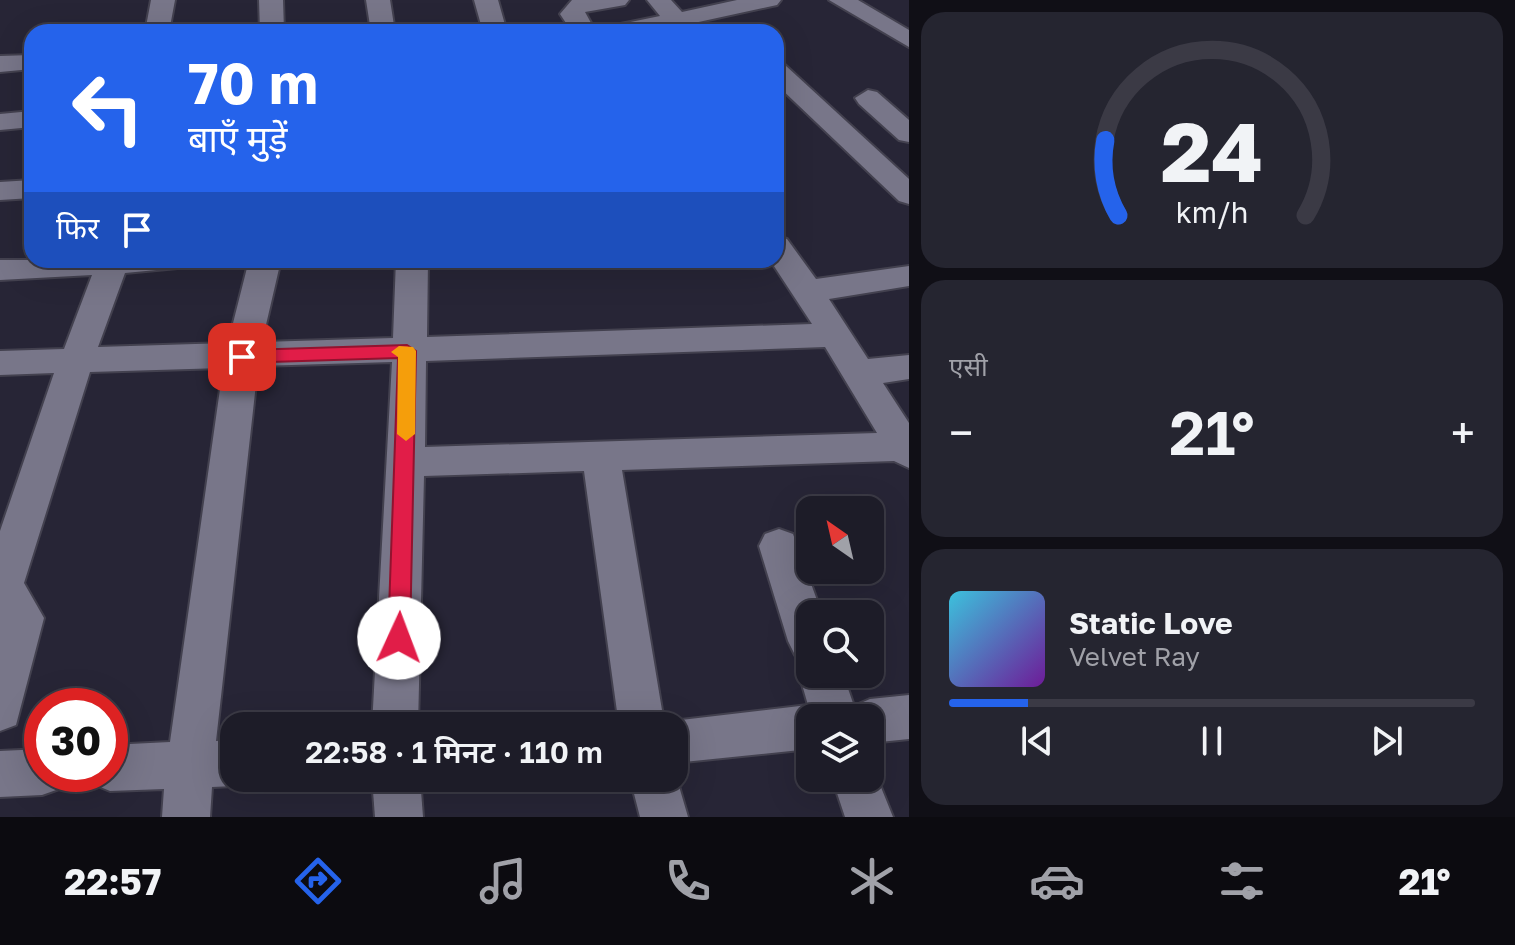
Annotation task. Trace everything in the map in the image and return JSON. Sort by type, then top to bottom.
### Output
[{"type":"street","points":[[158,24],[163,0]]},
{"type":"street","points":[[271,0],[272,24]]},
{"type":"street","points":[[378,0],[382,24]]},
{"type":"street","points":[[486,0],[493,24]]},
{"type":"street","points":[[579,24],[572,14],[576,6],[617,0]]},
{"type":"street","points":[[659,0],[681,24]]},
{"type":"street","points":[[690,24],[769,0]]},
{"type":"street","points":[[841,0],[909,40]]},
{"type":"street","points":[[0,64],[24,62]]},
{"type":"street","points":[[784,78],[909,195]]},
{"type":"street","points":[[868,98],[909,134]]},
{"type":"street","points":[[0,122],[24,120]]},
{"type":"street","points":[[0,191],[24,190]]},
{"type":"street","points":[[784,257],[907,450]]},
{"type":"street","points":[[0,270],[28,268]]},
{"type":"street","points":[[0,710],[23,618],[2,586],[77,358],[111,268]]},
{"type":"street","points":[[186,817],[212,764],[242,357],[263,268]]},
{"type":"street","points":[[396,712],[412,268]]},
{"type":"street","points":[[808,291],[909,276]]},
{"type":"street","points":[[0,363],[77,358],[242,357],[834,335]]},
{"type":"street","points":[[858,373],[909,367]]},
{"type":"street","points":[[406,462],[907,450]]},
{"type":"street","points":[[601,456],[640,712]]},
{"type":"street","points":[[779,546],[797,600]]},
{"type":"street","points":[[884,720],[909,717]]},
{"type":"street","points":[[688,740],[796,728]]},
{"type":"street","points":[[128,767],[212,764]]},
{"type":"street","points":[[0,774],[24,773]]},
{"type":"street","points":[[397,792],[399,817]]},
{"type":"street","points":[[658,792],[664,817]]},
{"type":"street","points":[[861,792],[869,817]]},
{"type":"slow traffic","points":[[399,352],[407,351],[406,434]]},
{"type":"route","points":[[242,357],[407,351],[399,638]]}]
